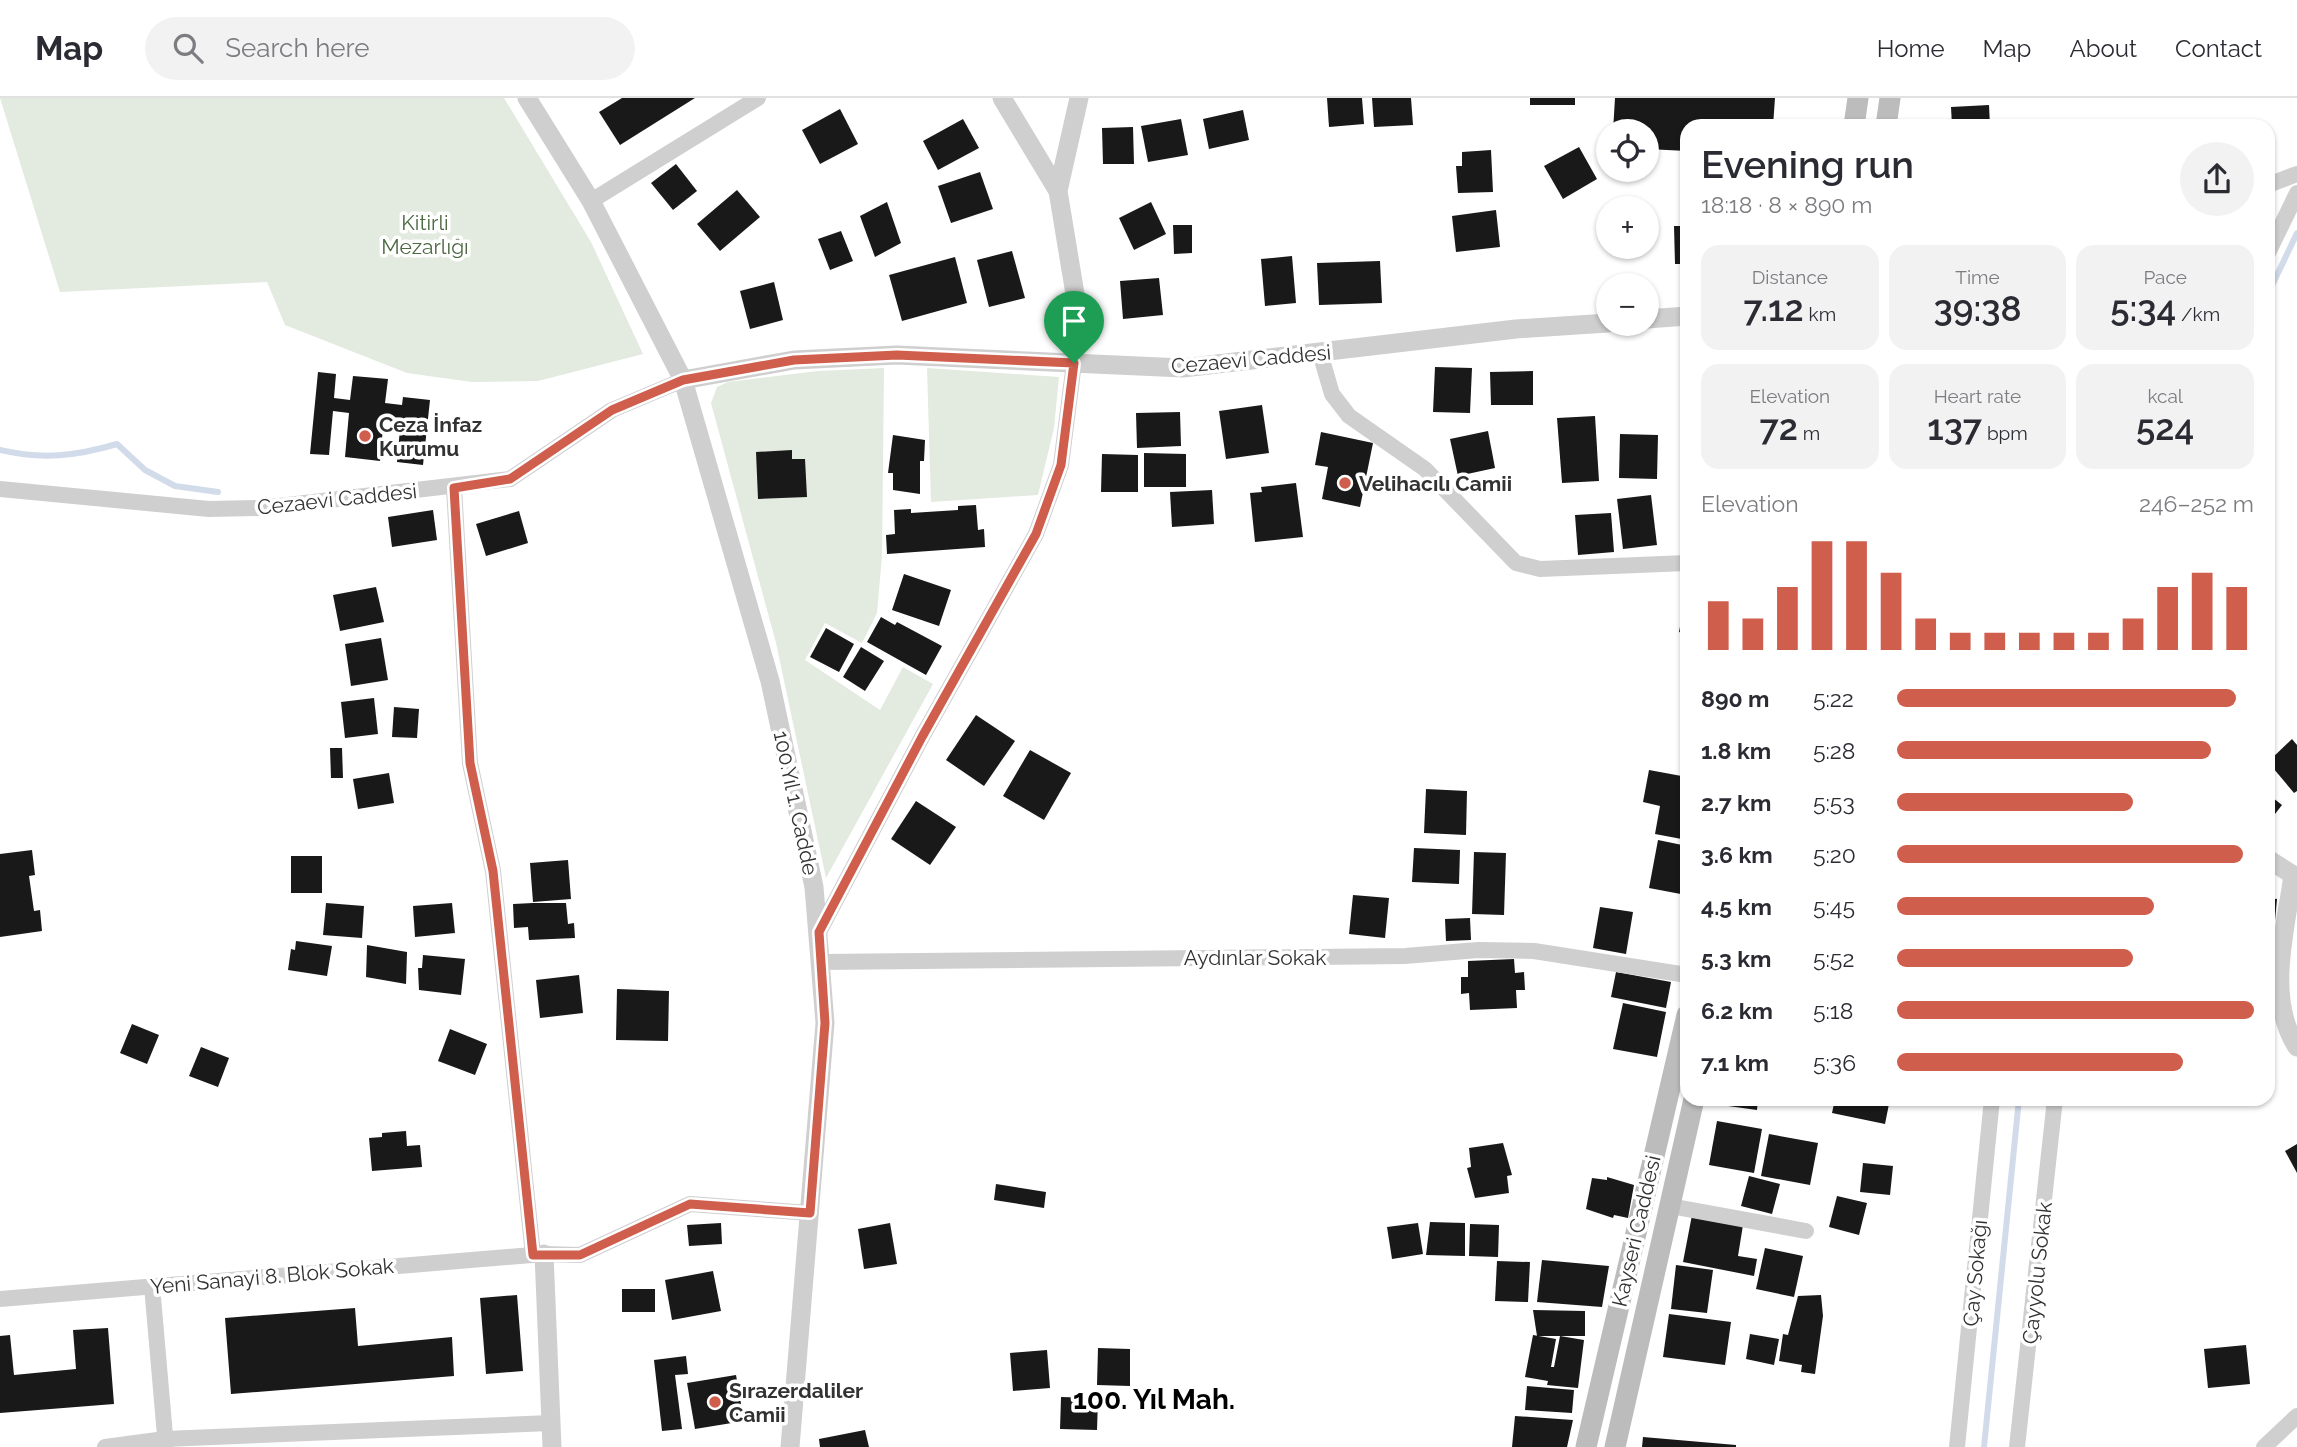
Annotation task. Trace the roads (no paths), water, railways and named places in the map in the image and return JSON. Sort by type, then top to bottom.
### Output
[{"type":"main road","points":[[1855,119],[1858,98]]},
{"type":"main road","points":[[1887,119],[1890,98]]},
{"type":"main road","name":"Kayseri Caddesi","points":[[1586,1447],[1680,1045]]},
{"type":"main road","name":"Kayseri Caddesi","points":[[1615,1447],[1692,1106]]},
{"type":"street","name":"100.Yıl 1. Cadde","points":[[527,98],[591,201],[683,380],[770,681],[814,887],[825,1023],[790,1447]]},
{"type":"street","points":[[591,201],[758,98]]},
{"type":"street","points":[[819,932],[922,737],[1036,534],[1061,465],[1074,363],[1075,294],[1058,191],[1002,98]]},
{"type":"street","points":[[1058,191],[1080,98]]},
{"type":"street","points":[[2275,182],[2297,174]]},
{"type":"street","points":[[2275,238],[2297,192]]},
{"type":"street","points":[[1659,318],[1680,317]]},
{"type":"street","name":"Cezaevi Caddesi","points":[[0,489],[209,509],[262,508],[454,488],[510,479],[612,410],[683,380],[794,360],[897,355],[1183,368],[1516,329],[1596,324]]},
{"type":"street","points":[[1320,354],[1332,394],[1349,416],[1424,469],[1516,563],[1540,569],[1680,563]]},
{"type":"street","points":[[454,488],[470,763],[493,871],[538,1254],[552,1447]]},
{"type":"street","points":[[2275,862],[2295,869],[2293,903],[2280,984],[2288,1027],[2297,1047]]},
{"type":"street","name":"Aydınlar Sokak","points":[[821,962],[1405,956],[1478,950],[1523,951],[1680,974]]},
{"type":"street","name":"Çay Sokağı","points":[[1957,1447],[1991,1106]]},
{"type":"street","name":"Çayyolu Sokak","points":[[2017,1447],[2054,1106]]},
{"type":"street","name":"Yeni Sanayi 8. Blok Sokak","points":[[0,1299],[538,1254],[580,1255],[690,1204],[810,1213]]},
{"type":"street","points":[[1670,1206],[1806,1231]]},
{"type":"street","points":[[152,1286],[165,1443]]},
{"type":"street","points":[[2264,1447],[2297,1416]]},
{"type":"street","points":[[105,1447],[550,1423]]},
{"type":"waterway","points":[[2275,279],[2297,233]]},
{"type":"waterway","points":[[0,450],[45,456],[117,444],[145,470],[175,486],[218,492]]},
{"type":"waterway","points":[[1984,1447],[2018,1106]]},
{"type":"place","name":"Ceza İnfaz Kurumu","points":[[365,436]]},
{"type":"place","name":"Velihacılı Camii","points":[[1345,483]]},
{"type":"place","name":"Sırazerdaliler Camii","points":[[715,1402]]},
{"type":"district","name":"100. Yıl Mah.","points":[[1154,1399]]},
{"type":"park label","name":"Kitirli Mezarlığı","points":[[425,234]]}]
